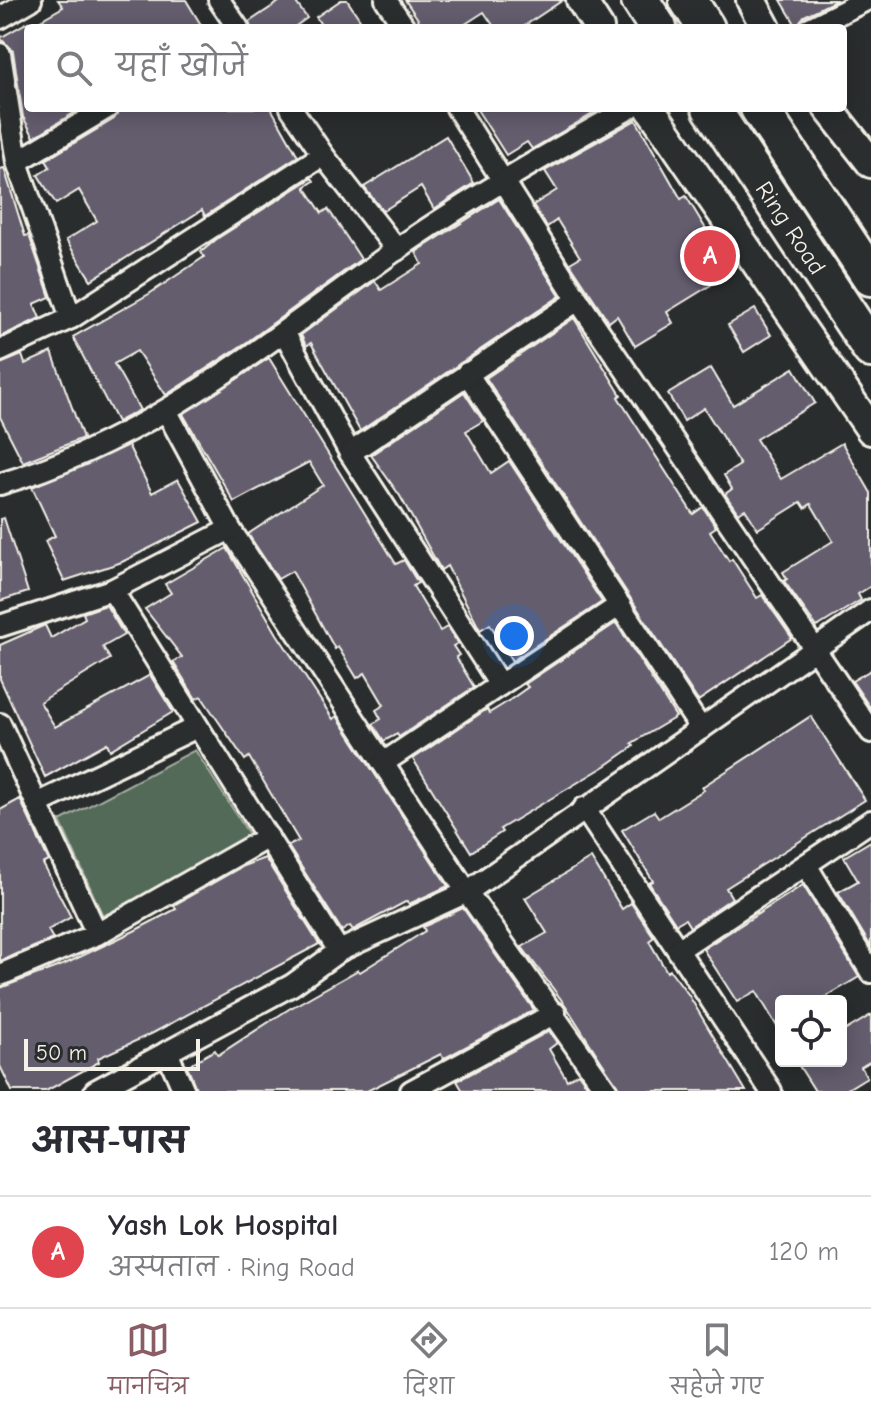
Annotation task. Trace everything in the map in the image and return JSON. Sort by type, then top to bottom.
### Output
[{"type":"highway","points":[[640,0],[655,24]]},
{"type":"highway","points":[[688,0],[703,24]]},
{"type":"highway","name":"Ring Road","points":[[714,112],[871,349]]},
{"type":"highway","name":"Ring Road","points":[[762,112],[871,277]]},
{"type":"street","points":[[0,18],[31,0]]},
{"type":"street","points":[[219,0],[235,24]]},
{"type":"street","points":[[386,0],[402,24]]},
{"type":"street","points":[[581,0],[596,24]]},
{"type":"street","points":[[751,0],[764,24]]},
{"type":"street","points":[[818,24],[866,0]]},
{"type":"street","points":[[0,54],[17,162],[71,318]]},
{"type":"street","points":[[17,162],[100,112]]},
{"type":"street","points":[[294,112],[397,250]]},
{"type":"street","points":[[460,112],[578,300],[871,732]]},
{"type":"street","points":[[0,484],[58,467],[167,412],[502,178],[623,112]]},
{"type":"street","points":[[653,112],[871,430]]},
{"type":"street","points":[[831,112],[871,163]]},
{"type":"street","points":[[0,351],[71,318],[323,155]]},
{"type":"street","points":[[350,453],[578,300]]},
{"type":"street","points":[[284,332],[350,453],[500,685]]},
{"type":"street","points":[[467,373],[701,729]]},
{"type":"street","points":[[167,412],[230,529],[467,892],[607,1091]]},
{"type":"street","points":[[0,626],[112,590],[230,529]]},
{"type":"street","points":[[112,590],[339,951]]},
{"type":"street","points":[[383,763],[620,605]]},
{"type":"street","points":[[95,1091],[292,985],[339,951],[467,892],[871,610]]},
{"type":"street","points":[[0,724],[97,934]]},
{"type":"street","points":[[37,804],[197,727]]},
{"type":"street","points":[[584,808],[771,1091]]},
{"type":"street","points":[[678,950],[871,821]]},
{"type":"street","points":[[0,975],[97,934],[268,837]]},
{"type":"street","points":[[806,865],[871,972]]},
{"type":"street","points":[[411,1091],[440,1083],[555,1013]]},
{"type":"street","points":[[167,1052],[184,1091]]},
{"type":"green space","points":[[195,750],[252,839],[103,916],[60,821]]},
{"type":"building","points":[[58,0],[186,0],[201,24],[33,24],[63,7]]},
{"type":"building","points":[[282,0],[294,0],[307,18],[299,24],[249,22]]},
{"type":"building","points":[[341,0],[347,0],[361,21],[356,24],[320,24],[316,17]]},
{"type":"building","points":[[405,0],[563,0],[527,24],[492,24],[484,12],[465,24],[421,24]]},
{"type":"building","points":[[781,0],[837,0],[804,16],[799,24],[795,24]]},
{"type":"building","points":[[24,24],[24,112],[75,112],[34,137],[23,117],[13,51],[0,38]]},
{"type":"building","points":[[118,112],[273,112],[298,156],[205,216],[202,210],[91,280],[66,240],[97,221],[79,190],[56,204],[38,175],[50,167],[46,160],[114,119]]},
{"type":"building","points":[[479,112],[596,112],[532,149],[527,142],[506,155]]},
{"type":"building","points":[[636,120],[681,199],[686,196],[732,272],[667,312],[673,323],[635,346],[617,316],[609,322],[570,263],[580,257],[557,220],[547,227],[533,205],[557,190],[545,171]]},
{"type":"building","points":[[446,136],[474,183],[434,209],[421,187],[383,211],[364,187]]},
{"type":"building","points":[[4,168],[25,236],[29,235],[50,297],[34,304],[40,318],[0,337],[0,169]]},
{"type":"building","points":[[312,178],[314,181],[305,187],[322,213],[328,209],[361,259],[247,342],[166,395],[137,351],[114,364],[140,410],[117,422],[73,337],[149,294],[204,257],[201,252],[218,238]]},
{"type":"building","points":[[499,199],[560,296],[360,431],[311,343],[306,346],[301,335],[375,281],[381,290],[422,264],[416,252]]},
{"type":"building","points":[[755,309],[771,335],[744,352],[728,325]]},
{"type":"building","points":[[574,318],[621,395],[618,397],[693,514],[703,507],[716,527],[710,531],[729,561],[732,559],[757,598],[762,595],[792,638],[698,701],[486,378]]},
{"type":"building","points":[[52,352],[83,438],[23,462],[0,417],[0,364],[22,355],[25,364]]},
{"type":"building","points":[[269,358],[396,564],[404,560],[418,583],[413,586],[440,631],[447,627],[458,643],[453,646],[459,655],[456,657],[474,687],[399,737],[397,734],[384,741],[373,724],[381,719],[376,710],[384,705],[365,673],[357,678],[338,647],[335,649],[292,571],[278,579],[248,534],[323,485],[309,462],[234,502],[183,414]]},
{"type":"building","points":[[711,368],[733,405],[794,368],[815,403],[756,439],[781,479],[842,443],[871,493],[871,586],[858,594],[861,600],[817,627],[784,581],[787,579],[783,572],[833,541],[811,504],[805,508],[801,502],[758,529],[745,509],[738,513],[725,494],[732,489],[724,475],[740,465],[704,408],[684,421],[668,394]]},
{"type":"building","points":[[464,392],[483,421],[466,431],[491,473],[509,461],[602,602],[512,661],[490,624],[480,630],[447,566],[441,570],[400,496],[371,455]]},
{"type":"building","points":[[128,445],[152,493],[178,479],[202,522],[122,562],[64,581],[45,541],[55,536],[32,487]]},
{"type":"building","points":[[4,518],[28,592],[0,601],[0,519]]},
{"type":"building","points":[[227,548],[277,634],[333,719],[337,716],[448,886],[409,904],[407,901],[353,930],[350,926],[342,931],[288,846],[299,841],[249,757],[245,760],[201,696],[196,699],[173,662],[182,657],[145,609],[171,593],[165,584]]},
{"type":"building","points":[[106,605],[124,635],[103,647],[110,659],[40,702],[55,727],[150,675],[173,712],[110,750],[107,743],[45,777],[0,679],[0,645],[45,625],[51,638],[85,618],[83,613]]},
{"type":"building","points":[[616,623],[676,717],[632,743],[634,746],[607,765],[500,829],[502,832],[471,852],[413,759],[487,709],[489,713],[507,702],[528,687],[525,684]]},
{"type":"building","points":[[871,670],[871,709],[852,681]]},
{"type":"building","points":[[811,716],[865,800],[726,888],[732,898],[690,927],[685,919],[676,924],[649,883],[653,881],[622,830],[654,811],[659,818]]},
{"type":"building","points":[[20,799],[49,861],[43,864],[71,917],[48,930],[53,939],[0,961],[0,810]]},
{"type":"building","points":[[871,841],[871,947],[838,892],[858,881],[844,857]]},
{"type":"building","points":[[265,858],[319,944],[153,1033],[98,1058],[99,1062],[46,1091],[12,1091],[0,1066],[0,988],[65,964],[134,931],[176,909],[174,905],[243,866]]},
{"type":"building","points":[[591,858],[622,909],[631,903],[654,937],[649,941],[667,972],[670,970],[688,994],[746,1091],[620,1091],[566,1006],[522,947],[547,933],[525,898]]},
{"type":"building","points":[[803,885],[859,977],[829,995],[775,995],[775,1023],[756,991],[737,1002],[703,949]]},
{"type":"building","points":[[463,908],[534,1010],[443,1059],[441,1054],[367,1091],[197,1091],[187,1066],[215,1050],[218,1055],[289,1009],[358,970],[360,972],[425,931],[423,927]]},
{"type":"building","points":[[871,1015],[871,1061],[861,1067],[867,1077],[844,1091],[815,1091],[800,1067],[847,1067],[847,1029]]},
{"type":"building","points":[[549,1031],[557,1043],[549,1049],[567,1080],[578,1073],[591,1091],[463,1091],[457,1081]]},
{"type":"place","name":"Yash Lok Hospital","points":[[710,256]]}]
